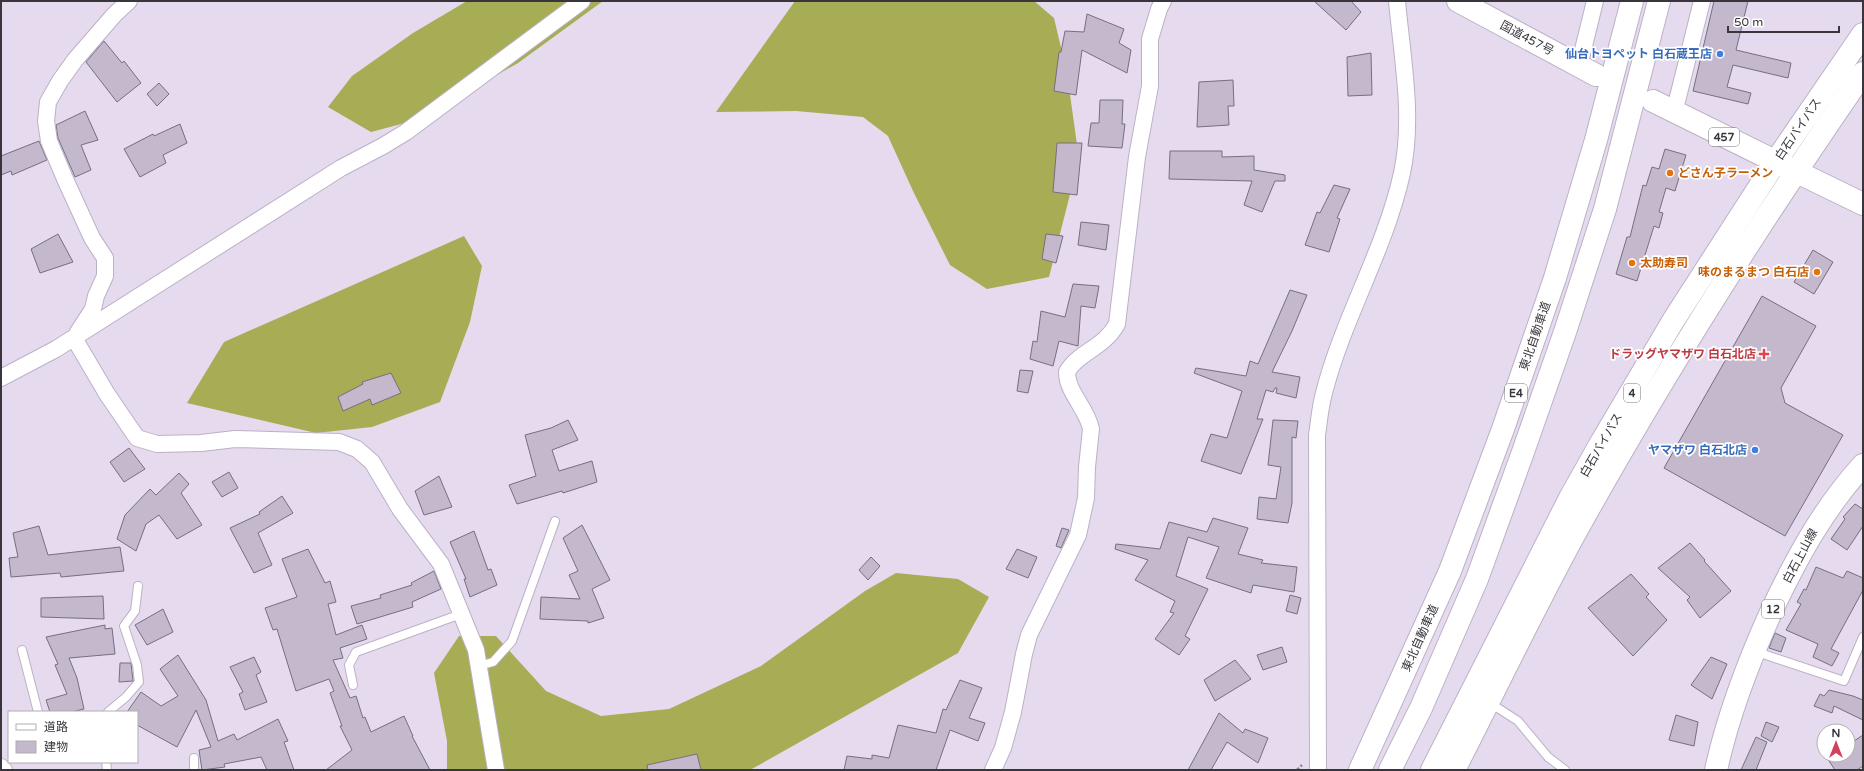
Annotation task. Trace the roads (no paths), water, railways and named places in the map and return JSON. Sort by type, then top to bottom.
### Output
[{"type":"main road","name":"国道457号","points":[[1458,1],[1587,71]]},
{"type":"main road","name":"東北自動車道","points":[[1360,770],[1450,571],[1503,429],[1555,278],[1596,140],[1632,1]]},
{"type":"main road","name":"E4","points":[[1390,770],[1421,708],[1477,579],[1524,452],[1605,209],[1659,1]]},
{"type":"main road","name":"白石バイパス","points":[[1432,770],[1574,491],[1673,321],[1776,161],[1863,34]]},
{"type":"main road","name":"白石バイパス","points":[[1454,770],[1536,607],[1614,465],[1669,371],[1795,171],[1863,73]]},
{"type":"main road","name":"457","points":[[1653,101],[1674,113],[1795,171]]},
{"type":"main road","points":[[1795,171],[1863,204]]},
{"type":"main road","name":"白石上山線","points":[[1716,770],[1734,702],[1754,651],[1799,554],[1814,528],[1836,497],[1863,465]]},
{"type":"street","points":[[74,338],[93,309],[96,296],[105,276],[105,258],[92,238],[64,180],[49,141],[46,121],[48,102],[60,81],[75,60],[114,15],[129,1]]},
{"type":"street","points":[[1,378],[56,349],[341,168],[384,146],[406,132],[582,1]]},
{"type":"street","points":[[993,770],[1004,742],[1013,712],[1029,635],[1074,545],[1085,509],[1091,428],[1088,417],[1069,386],[1067,372],[1075,361],[1105,340],[1117,324],[1138,157],[1150,86],[1150,39],[1163,1]]},
{"type":"street","points":[[1318,770],[1317,435],[1323,394],[1338,350],[1390,217],[1402,172],[1408,122],[1397,1]]},
{"type":"street","points":[[1587,71],[1595,1]]},
{"type":"street","points":[[1674,113],[1702,1]]},
{"type":"street","points":[[74,338],[107,394],[137,438],[157,444],[201,443],[235,439],[339,442],[357,448],[372,462],[400,509],[441,564],[476,650],[496,770]]},
{"type":"street","points":[[1,767],[4,770]]},
{"type":"lane","points":[[479,666],[492,662],[512,641],[555,521]]},
{"type":"lane","points":[[109,711],[126,697],[139,682],[137,665],[124,626],[134,611],[138,586]]},
{"type":"lane","points":[[353,685],[348,665],[356,652],[461,614]]},
{"type":"lane","points":[[1754,651],[1844,681],[1862,641]]},
{"type":"lane","points":[[22,650],[38,711]]},
{"type":"lane","points":[[1488,703],[1518,721],[1548,757],[1565,770]]},
{"type":"lane","points":[[194,758],[194,770]]},
{"type":"place","name":"仙台トヨペット 白石蔵王店","points":[[1720,54]]},
{"type":"place","name":"どさん子ラーメン","points":[[1670,173]]},
{"type":"place","name":"太助寿司","points":[[1632,263]]},
{"type":"place","name":"味のまるまつ 白石店","points":[[1817,272]]},
{"type":"place","name":"ドラッグヤマザワ 白石北店","points":[[1764,354]]},
{"type":"place","name":"ヤマザワ 白石北店","points":[[1755,450]]}]
